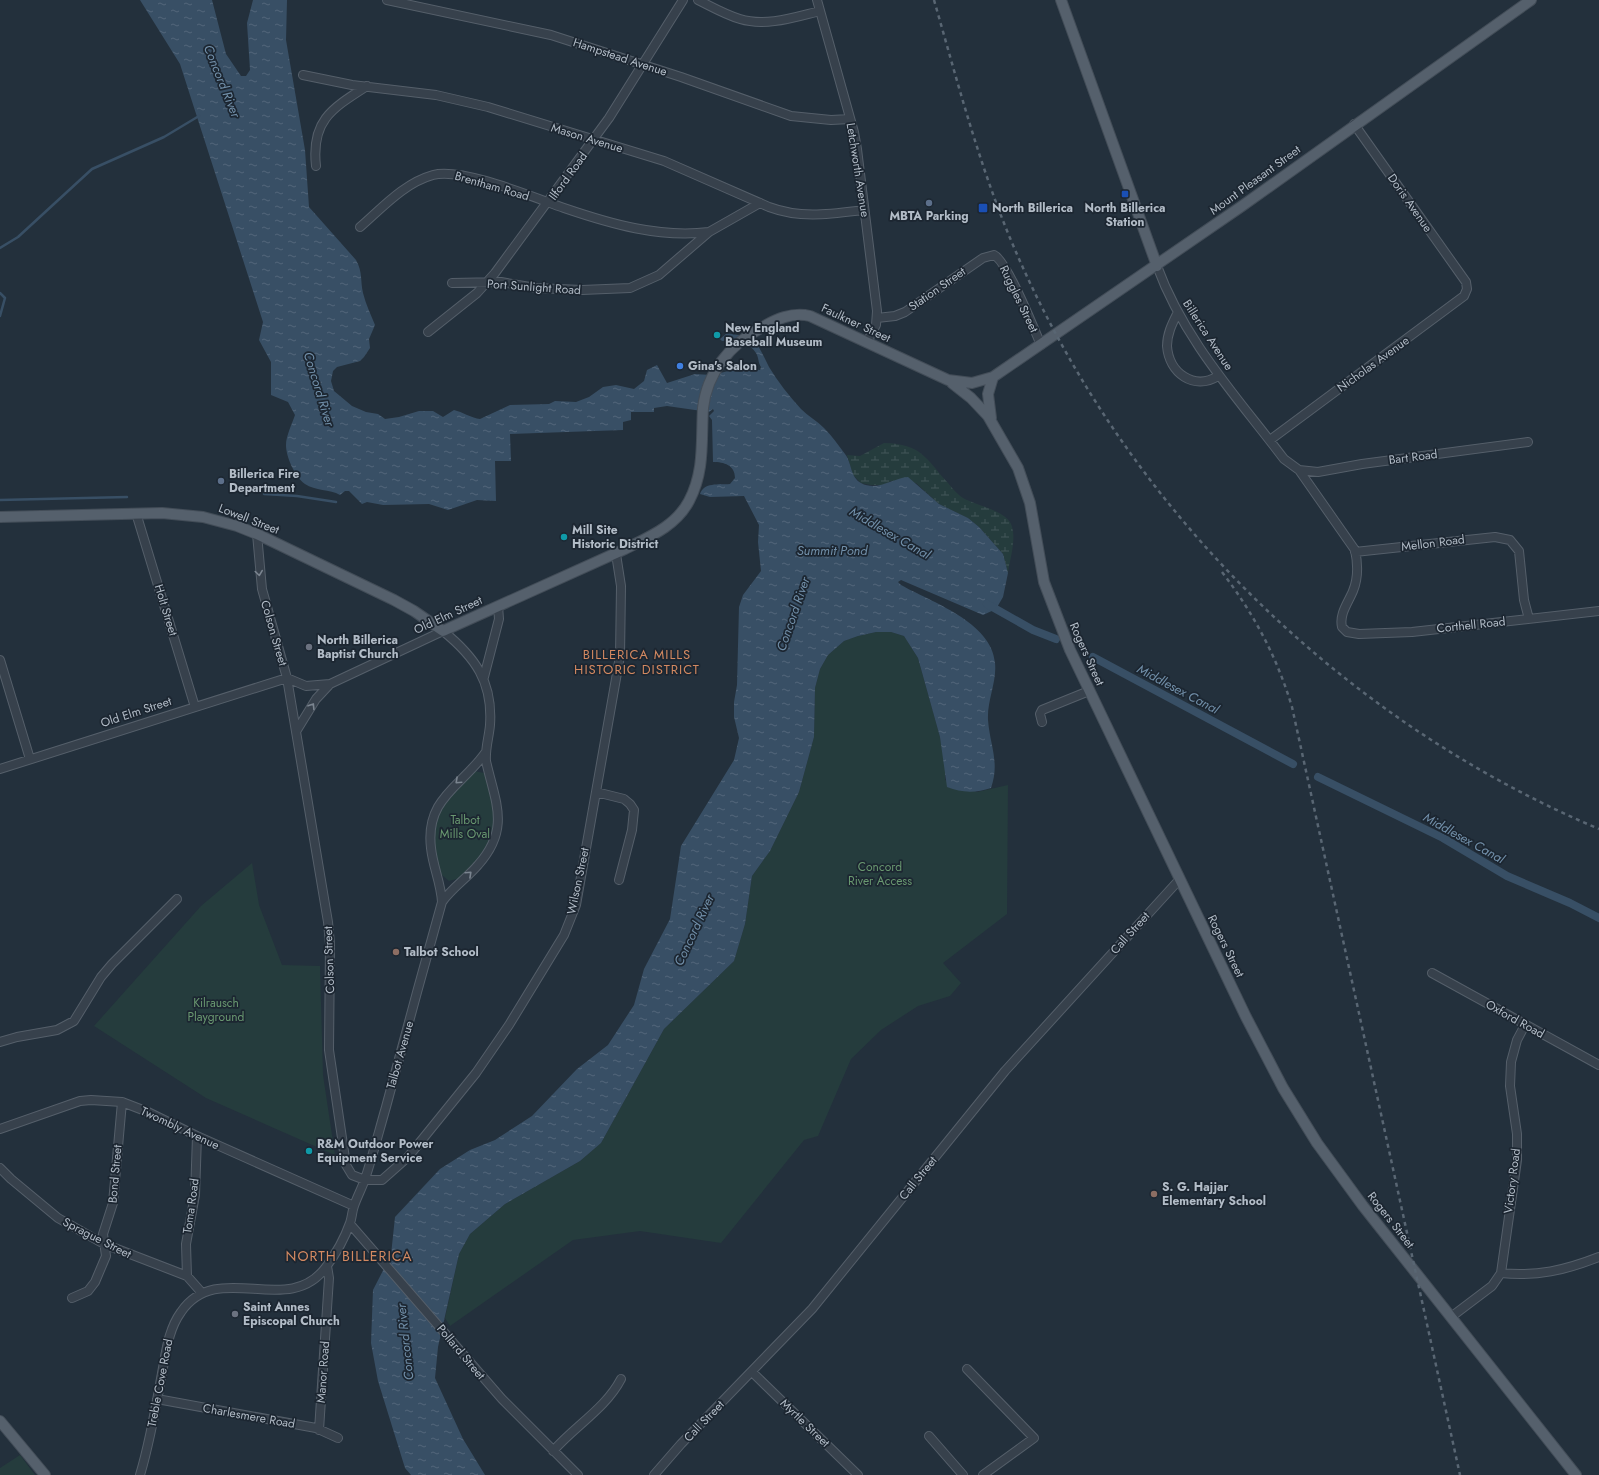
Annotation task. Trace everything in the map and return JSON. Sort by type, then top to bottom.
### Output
[{"type":"main road","name":"Billerica Avenue","points":[[1061,0],[1156,266]]},
{"type":"main road","name":"Mount Pleasant Street","points":[[948,380],[972,383],[993,377],[1156,266],[1354,124],[1531,0]]},
{"type":"main road","name":"Faulkner Street","points":[[703,411],[706,392],[713,374],[726,355],[742,340],[773,321],[800,314],[817,318],[948,380]]},
{"type":"main road","points":[[992,422],[988,402],[989,388],[993,377]]},
{"type":"main road","name":"Rogers Street","points":[[948,380],[971,398],[992,422],[1023,479],[1032,515],[1044,582],[1062,631],[1088,691],[1249,1024],[1297,1111],[1326,1156],[1363,1206],[1576,1475]]},
{"type":"main road","name":"Old Elm Street","points":[[443,631],[616,554],[666,527],[677,517],[688,503],[697,483],[702,464],[703,411]]},
{"type":"main road","name":"Lowell Street","points":[[0,517],[136,514],[176,514],[203,517],[237,526],[257,534],[394,600],[414,611],[443,631]]},
{"type":"main road","points":[[0,1421],[45,1475]]},
{"type":"street","name":"Hampstead Avenue","points":[[387,0],[551,35],[643,64],[791,116],[831,120],[850,120]]},
{"type":"street","name":"Ilford Road","points":[[428,332],[487,283],[594,140],[683,0]]},
{"type":"street","points":[[698,0],[742,20],[759,22],[777,21],[820,11]]},
{"type":"street","name":"Letchworth Avenue","points":[[817,0],[857,149],[877,318],[876,325],[867,342]]},
{"type":"street","name":"Mason Avenue","points":[[303,75],[367,86],[408,91],[466,102],[677,166],[780,211],[805,216],[864,210]]},
{"type":"street","points":[[316,166],[315,144],[322,123],[339,106],[367,86]]},
{"type":"street","name":"Doris Avenue","points":[[1354,124],[1466,282]]},
{"type":"street","name":"Brentham Road","points":[[360,227],[406,189],[423,179],[438,174],[467,177],[625,226],[648,231],[673,234],[709,232]]},
{"type":"street","points":[[709,232],[760,203]]},
{"type":"street","name":"Port Sunlight Road","points":[[452,283],[502,282],[536,288],[618,290],[639,285],[664,272],[709,232]]},
{"type":"street","name":"Station Street","points":[[877,318],[905,312],[983,258],[994,255]]},
{"type":"street","name":"Ruggles Street","points":[[994,255],[1000,259],[1007,271],[1041,345]]},
{"type":"street","name":"Billerica Avenue","points":[[1156,266],[1177,314],[1218,376],[1284,459],[1299,470],[1356,552]]},
{"type":"street","name":"Nicholas Avenue","points":[[1270,440],[1464,296],[1467,289],[1466,282]]},
{"type":"street","points":[[1177,314],[1170,327],[1167,346],[1172,363],[1185,378],[1199,383],[1211,381],[1218,376]]},
{"type":"street","name":"Bart Road","points":[[1299,470],[1318,472],[1362,464],[1528,442]]},
{"type":"street","name":"Holt Street","points":[[136,514],[196,707]]},
{"type":"street","name":"Colson Street","points":[[257,534],[262,589],[287,678],[297,730],[328,922],[330,950],[329,1050],[346,1165],[352,1175],[365,1180]]},
{"type":"street","name":"Mellon Road","points":[[1356,552],[1495,537],[1510,540],[1519,551],[1524,600],[1529,619]]},
{"type":"street","name":"Corthell Road","points":[[1356,552],[1356,581],[1343,612],[1341,623],[1343,630],[1347,632],[1359,634],[1404,632],[1599,611]]},
{"type":"street","name":"Wilson Street","points":[[365,1180],[382,1180],[408,1157],[476,1073],[509,1025],[564,935],[576,905],[621,650],[621,586],[616,554]]},
{"type":"street","name":"Talbot Avenue","points":[[484,677],[499,619],[498,606]]},
{"type":"street","name":"Old Elm Street","points":[[0,769],[287,678],[306,686],[330,684],[443,631]]},
{"type":"street","name":"Talbot Avenue","points":[[442,902],[452,890],[482,861],[495,838],[499,814],[486,753],[490,732],[490,714],[489,695],[484,677],[471,658],[443,631]]},
{"type":"street","points":[[0,660],[30,759]]},
{"type":"street","points":[[297,730],[316,699],[330,684]]},
{"type":"street","points":[[1042,722],[1040,714],[1042,710],[1088,691]]},
{"type":"street","name":"Talbot Avenue","points":[[354,1206],[365,1180],[442,902],[440,883],[430,838],[434,819],[437,809],[447,792],[486,753]]},
{"type":"street","points":[[596,792],[624,799],[634,810],[632,830],[619,880]]},
{"type":"street","name":"Call Street","points":[[654,1475],[681,1444],[812,1309],[1005,1071],[1179,880]]},
{"type":"street","points":[[0,1042],[32,1034],[57,1030],[74,1022],[101,977],[177,898]]},
{"type":"street","name":"Oxford Road","points":[[1432,973],[1599,1065]]},
{"type":"street","name":"Victory Road","points":[[1501,1273],[1517,1160],[1516,1134],[1510,1086],[1511,1062],[1513,1051],[1525,1025]]},
{"type":"street","name":"Twombly Avenue","points":[[0,1128],[80,1101],[91,1100],[122,1102],[148,1112],[196,1136],[354,1206]]},
{"type":"street","name":"Bond Street","points":[[72,1298],[88,1291],[95,1282],[106,1256],[103,1234],[113,1203],[122,1102]]},
{"type":"street","name":"Toma Road","points":[[187,1276],[186,1244],[195,1195],[196,1136]]},
{"type":"street","name":"Sprague Street","points":[[0,1168],[58,1218],[104,1244],[187,1276],[202,1293]]},
{"type":"street","points":[[350,1224],[354,1206]]},
{"type":"street","name":"Pollard Street","points":[[350,1224],[368,1242],[502,1399],[578,1475]]},
{"type":"street","name":"Treble Cove Road","points":[[140,1475],[170,1333],[180,1312],[189,1302],[202,1293],[227,1286],[291,1290],[313,1280],[327,1266],[350,1224]]},
{"type":"street","points":[[1451,1317],[1492,1286],[1501,1273],[1548,1273],[1575,1266],[1599,1257]]},
{"type":"street","name":"Manor Road","points":[[320,1430],[329,1278],[327,1266]]},
{"type":"street","points":[[967,1369],[1034,1438],[983,1475]]},
{"type":"street","name":"Myrtle Street","points":[[752,1372],[858,1475]]},
{"type":"street","points":[[553,1451],[569,1433],[613,1392],[621,1379]]},
{"type":"street","name":"Charlesmere Road","points":[[157,1399],[320,1430],[338,1438]]},
{"type":"street","points":[[929,1436],[963,1475]]},
{"type":"green space","points":[[884,443],[907,446],[922,454],[961,497],[997,512],[1008,519],[1013,530],[1013,535],[1008,573],[1003,554],[979,527],[968,518],[939,504],[916,483],[891,481],[884,485],[871,485],[861,483],[853,475],[847,455],[860,456]]},
{"type":"green space","name":"Concord River Access","points":[[876,632],[891,632],[904,636],[918,658],[945,759],[945,780],[977,792],[1008,785],[1007,914],[943,963],[961,983],[950,996],[918,1006],[881,1030],[851,1059],[818,1136],[804,1140],[721,1243],[640,1231],[573,1240],[450,1326],[445,1318],[459,1254],[470,1234],[505,1204],[580,1161],[601,1143],[664,1029],[734,961],[745,924],[752,876],[770,851],[799,792],[814,737],[815,688],[820,669],[828,655],[844,641]]},
{"type":"green space","name":"Talbot Mills Oval","points":[[474,771],[484,773],[491,779],[498,802],[491,847],[460,878],[449,881],[436,870],[431,848],[437,809]]},
{"type":"green space","name":"Kilrausch Playground","points":[[252,863],[259,905],[282,965],[320,966],[323,1075],[335,1155],[206,1098],[94,1026],[201,906]]},
{"type":"green space","points":[[20,1455],[35,1475],[0,1475],[0,1468]]},
{"type":"water","points":[[140,0],[212,0],[226,54],[241,76],[246,76],[250,70],[247,23],[253,0],[287,0],[286,40],[305,150],[309,207],[356,260],[364,297],[375,325],[369,339],[370,348],[364,357],[360,361],[337,367],[333,371],[331,381],[334,391],[352,406],[366,412],[378,414],[385,419],[399,417],[419,411],[433,411],[443,417],[454,410],[480,419],[510,405],[549,404],[555,401],[576,402],[589,397],[603,387],[616,385],[634,389],[644,381],[647,370],[657,365],[667,383],[695,374],[711,375],[742,368],[760,370],[761,367],[757,355],[750,346],[740,342],[731,340],[722,341],[720,339],[727,333],[746,337],[751,339],[757,345],[772,373],[792,399],[804,412],[824,428],[835,441],[847,458],[857,480],[861,483],[873,486],[908,477],[939,504],[968,518],[979,527],[1003,554],[1008,573],[1003,597],[996,609],[983,615],[901,580],[898,582],[901,585],[943,606],[972,625],[983,636],[991,649],[995,663],[995,677],[989,705],[988,720],[994,754],[995,770],[991,788],[969,792],[947,787],[940,737],[918,658],[904,636],[891,632],[876,632],[844,641],[828,655],[820,669],[815,688],[814,737],[799,792],[770,851],[752,876],[745,924],[734,961],[664,1029],[601,1143],[580,1161],[505,1204],[470,1234],[459,1254],[438,1347],[435,1378],[463,1439],[485,1475],[411,1475],[405,1468],[378,1381],[371,1343],[373,1290],[391,1255],[395,1217],[440,1169],[470,1150],[495,1140],[532,1116],[577,1069],[608,1045],[634,1005],[644,969],[670,919],[681,846],[734,760],[739,738],[734,717],[734,702],[737,685],[739,607],[743,595],[761,571],[758,542],[759,525],[744,496],[710,497],[700,494],[702,490],[708,486],[716,484],[730,484],[735,478],[735,474],[731,467],[725,464],[713,462],[712,420],[709,416],[714,411],[713,409],[709,412],[667,406],[654,408],[654,412],[631,412],[631,420],[623,422],[623,430],[510,434],[511,461],[495,461],[496,501],[477,500],[448,510],[429,504],[383,505],[367,502],[362,504],[349,491],[345,491],[340,495],[313,488],[301,481],[289,461],[286,450],[289,430],[295,415],[288,402],[271,395],[271,362],[259,340],[263,322],[180,64]]},
{"type":"waterway","points":[[0,248],[18,237],[92,169],[164,137],[199,116]]},
{"type":"waterway","points":[[0,293],[5,298],[0,316]]},
{"type":"waterway","points":[[264,494],[297,496],[336,502]]},
{"type":"waterway","points":[[0,500],[127,497]]},
{"type":"waterway","name":"Middlesex Canal","points":[[987,604],[1033,630],[1056,639]]},
{"type":"waterway","name":"Middlesex Canal","points":[[1093,657],[1293,764]]},
{"type":"waterway","name":"Middlesex Canal","points":[[1318,777],[1443,838],[1507,876],[1570,903],[1599,918]]},
{"type":"railway","points":[[934,0],[978,150],[998,209],[1010,238],[1056,335],[1112,426],[1176,512],[1247,591],[1326,663],[1411,727],[1502,782],[1599,829]]},
{"type":"railway","points":[[1222,572],[1254,620],[1272,653],[1292,707],[1460,1475]]},
{"type":"place","name":"North Billerica Station","points":[[1125,194]]},
{"type":"place","name":"MBTA Parking","points":[[929,203]]},
{"type":"place","name":"North Billerica","points":[[983,208]]},
{"type":"place","name":"New England Baseball Museum","points":[[717,335]]},
{"type":"place","name":"Gina's Salon","points":[[680,366]]},
{"type":"place","name":"Billerica Fire Department","points":[[221,481]]},
{"type":"place","name":"Mill Site Historic District","points":[[564,537]]},
{"type":"place","name":"North Billerica Baptist Church","points":[[309,647]]},
{"type":"place","name":"Talbot School","points":[[396,952]]},
{"type":"place","name":"R&M Outdoor Power Equipment Service","points":[[309,1151]]},
{"type":"place","name":"S. G. Hajjar Elementary School","points":[[1154,1194]]},
{"type":"place","name":"Saint Annes Episcopal Church","points":[[235,1314]]},
{"type":"district","name":"BILLERICA MILLS HISTORIC DISTRICT","points":[[637,662]]},
{"type":"district","name":"NORTH BILLERICA","points":[[349,1256]]},
{"type":"water label","name":"Concord River","points":[[222,81]]},
{"type":"water label","name":"Concord River","points":[[319,389]]},
{"type":"water label","name":"Summit Pond","points":[[832,550]]},
{"type":"water label","name":"Concord River","points":[[793,614]]},
{"type":"water label","name":"Concord River","points":[[694,930]]},
{"type":"water label","name":"Concord River","points":[[405,1342]]}]
